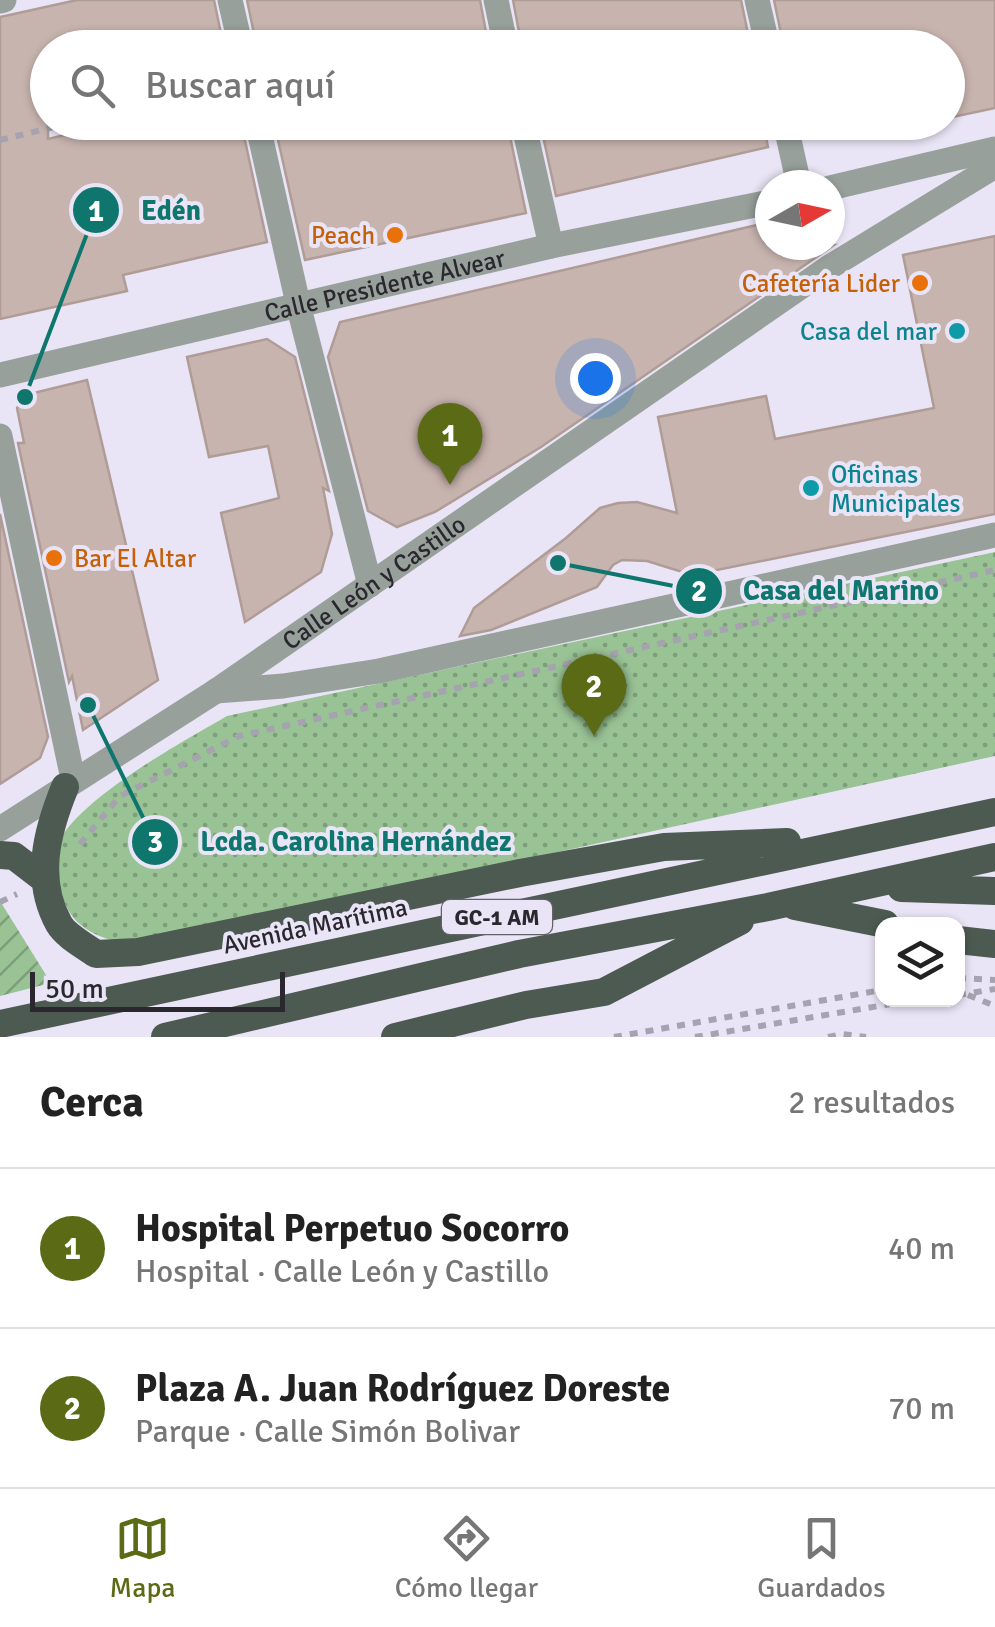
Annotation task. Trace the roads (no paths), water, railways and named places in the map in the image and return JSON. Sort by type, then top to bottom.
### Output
[{"type":"highway","points":[[69,783],[48,828],[44,879],[60,927],[96,954],[138,952],[664,847],[870,839]]},
{"type":"highway","name":"Avenida Marítima","points":[[0,1024],[995,812]]},
{"type":"highway","points":[[0,855],[14,856],[44,879]]},
{"type":"highway","name":"GC-1 AM","points":[[165,1037],[519,954],[776,905],[995,857]]},
{"type":"highway","points":[[859,886],[995,891]]},
{"type":"highway","points":[[395,1037],[526,1005],[604,992],[776,905],[875,922]]},
{"type":"highway","points":[[965,941],[995,944]]},
{"type":"street","points":[[230,0],[237,30]]},
{"type":"street","points":[[496,0],[502,30]]},
{"type":"street","points":[[757,0],[764,30]]},
{"type":"street","points":[[262,140],[299,308],[370,585]]},
{"type":"street","points":[[527,140],[551,246]]},
{"type":"street","points":[[789,140],[796,170]]},
{"type":"street","points":[[845,184],[995,149]]},
{"type":"street","name":"Calle León y Castillo","points":[[0,828],[216,691],[828,268],[995,166]]},
{"type":"street","name":"Calle Presidente Alvear","points":[[0,375],[551,246],[755,205]]},
{"type":"street","points":[[0,436],[69,783]]},
{"type":"street","points":[[216,691],[283,686],[378,670],[995,536]]},
{"type":"place","name":"Peach","points":[[395,235]]},
{"type":"place","name":"Cafetería Lider","points":[[920,283]]},
{"type":"place","name":"Casa del mar","points":[[957,331]]},
{"type":"place","name":"Edén","points":[[25,397]]},
{"type":"place","name":"Hospital Perpetuo Socorro","points":[[450,485]]},
{"type":"place","name":"Oficinas Municipales","points":[[811,488]]},
{"type":"place","name":"Bar El Altar","points":[[54,558]]},
{"type":"place","name":"Casa del Marino","points":[[558,563]]},
{"type":"place","name":"Lcda. Carolina Hernández","points":[[88,705]]},
{"type":"place","name":"Plaza A. Juan Rodríguez Doreste","points":[[594,736]]}]
